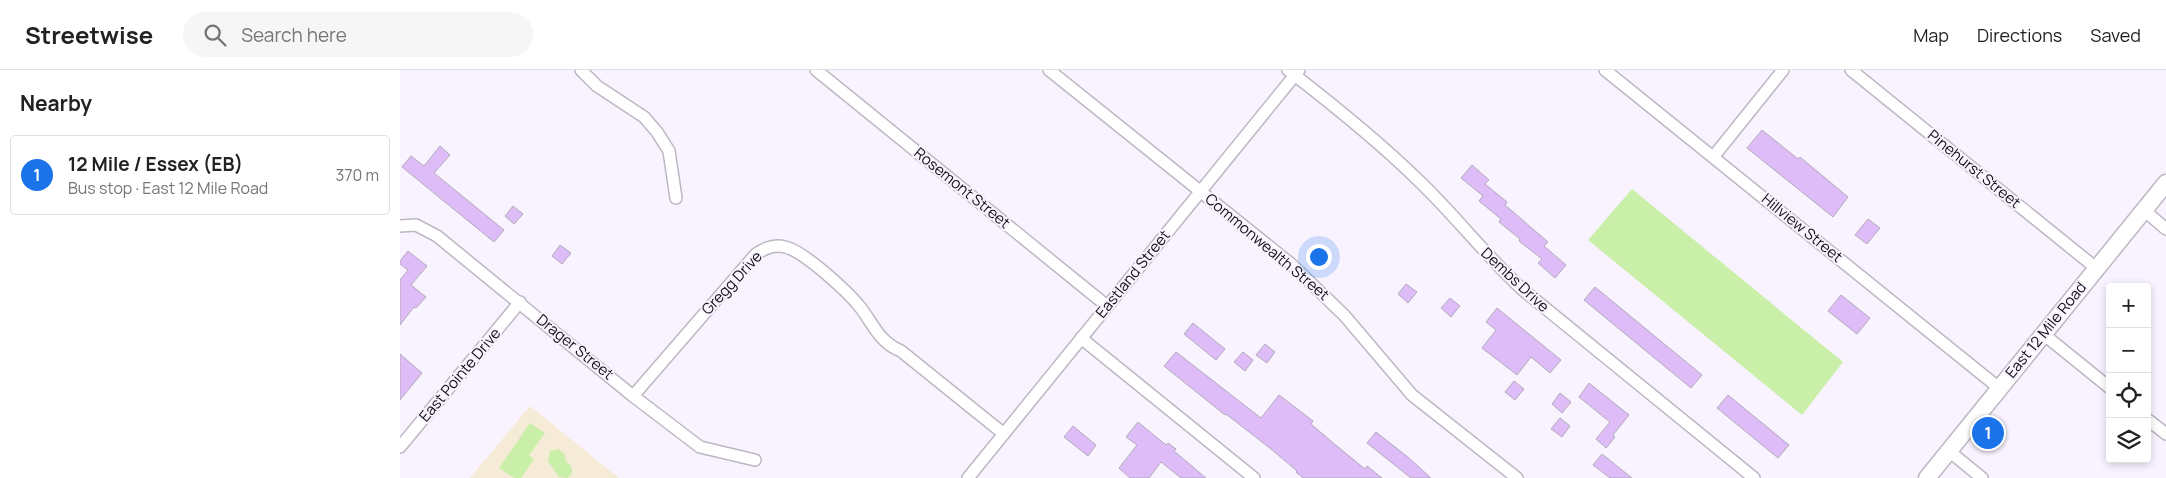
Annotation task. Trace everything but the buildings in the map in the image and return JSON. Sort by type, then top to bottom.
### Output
[{"type":"main road","name":"East 12 Mile Road","points":[[1927,478],[2166,183]]},
{"type":"street","points":[[581,70],[598,86],[644,117],[657,132],[669,151],[676,198]]},
{"type":"street","name":"Rosemont Street","points":[[816,70],[1107,306]]},
{"type":"street","name":"Commonwealth Street","points":[[1049,70],[1201,191],[1322,292],[1412,395],[1517,478]]},
{"type":"street","name":"Hillview Street","points":[[1605,70],[1714,156],[1999,388]]},
{"type":"street","points":[[1714,156],[1783,70]]},
{"type":"street","name":"Pinehurst Street","points":[[1851,70],[2096,268]]},
{"type":"street","name":"Eastland Street","points":[[968,478],[1201,191],[1294,72]]},
{"type":"street","name":"Dembs Drive","points":[[1294,72],[1418,179],[1491,260],[1523,290],[1754,478]]},
{"type":"street","points":[[2144,210],[2166,229]]},
{"type":"street","name":"Drager Street","points":[[400,226],[416,225],[437,236],[634,396],[700,447],[755,460]]},
{"type":"street","name":"Gregg Drive","points":[[634,396],[756,254],[772,246],[786,247],[799,253],[848,293],[889,346],[902,351],[1004,434]]},
{"type":"street","name":"East Pointe Drive","points":[[400,447],[520,302]]},
{"type":"street","points":[[2042,334],[2106,385]]},
{"type":"street","points":[[1081,338],[1254,478]]},
{"type":"street","points":[[2151,422],[2166,434]]},
{"type":"street","points":[[1949,450],[1982,478]]},
{"type":"shaded area","points":[[530,406],[619,478],[470,478]]},
{"type":"green space","points":[[1632,189],[1843,362],[1802,415],[1588,240]]},
{"type":"green space","points":[[530,423],[545,433],[529,455],[534,459],[521,478],[514,478],[499,468]]},
{"type":"green space","points":[[559,449],[565,455],[566,462],[572,467],[571,475],[567,478],[559,477],[548,461],[550,451]]},
{"type":"place","name":"12 Mile / Essex (EB)","points":[[1988,433]]}]
